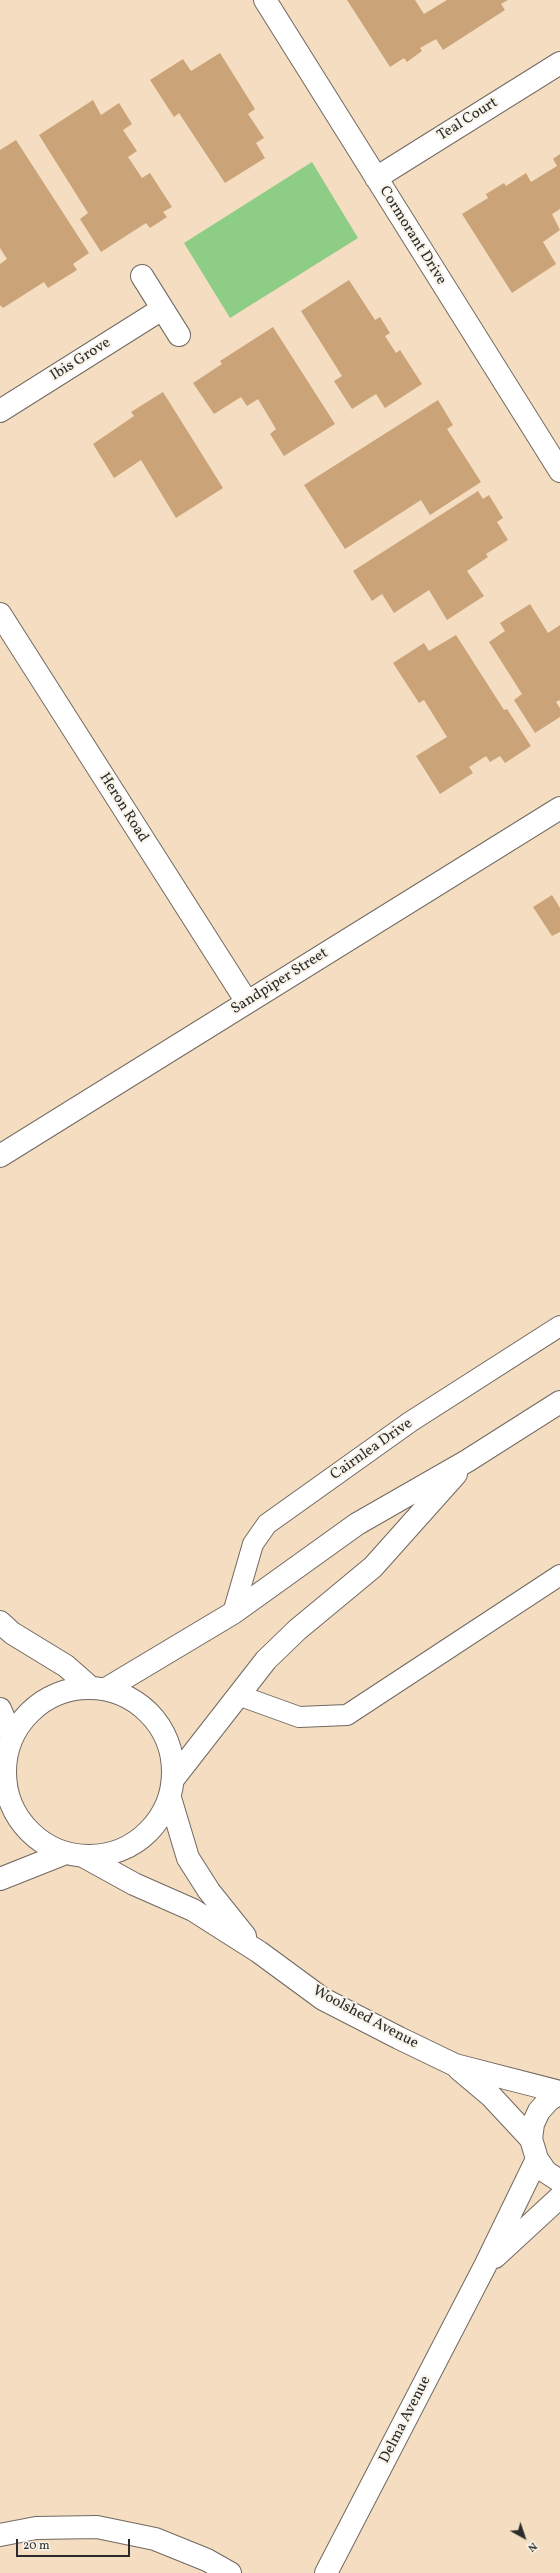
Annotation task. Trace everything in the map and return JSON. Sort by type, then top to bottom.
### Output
[{"type":"street","name":"Cormorant Drive","points":[[265,0],[560,471]]},
{"type":"street","name":"Teal Court","points":[[376,178],[560,63]]},
{"type":"street","points":[[142,276],[179,335]]},
{"type":"street","name":"Ibis Grove","points":[[0,411],[162,309]]},
{"type":"street","name":"Heron Road","points":[[0,614],[247,1002]]},
{"type":"street","name":"Sandpiper Street","points":[[0,1156],[560,808]]},
{"type":"street","points":[[467,1461],[373,1568],[292,1635],[266,1660],[238,1695],[172,1788],[157,1823],[137,1842],[112,1854],[85,1857],[63,1854],[38,1841],[20,1822],[8,1798],[2,1773],[12,1737],[26,1716],[44,1701],[67,1691],[99,1688],[233,1613],[357,1524],[467,1461],[560,1402]]},
{"type":"street","points":[[0,1622],[12,1633],[99,1688]]},
{"type":"street","name":"Woolshed Avenue","points":[[99,1688],[129,1697],[149,1712],[164,1731],[172,1753],[172,1788],[188,1858],[209,1891],[259,1952]]},
{"type":"street","points":[[0,1709],[12,1737]]},
{"type":"street","points":[[0,1879],[63,1854]]},
{"type":"street","name":"Woolshed Avenue","points":[[85,1857],[134,1884],[193,1910],[259,1952],[324,1999],[455,2065],[560,2093]]},
{"type":"street","name":"Woolshed Avenue","points":[[455,2065],[491,2096],[534,2149],[546,2172],[560,2181]]},
{"type":"street","name":"Delma Avenue","points":[[326,2573],[485,2266],[534,2149],[533,2124],[539,2111],[549,2100],[560,2093]]},
{"type":"street","name":"Delma Avenue","points":[[485,2266],[560,2197]]},
{"type":"street","points":[[0,2535],[36,2528],[97,2527],[155,2539],[207,2560],[230,2573]]},
{"type":"lane","name":"Cairnlea Drive","points":[[233,1613],[253,1544],[267,1524],[410,1422],[560,1326]]},
{"type":"lane","points":[[238,1695],[299,1716],[347,1715],[560,1575]]},
{"type":"green space","points":[[312,162],[358,238],[230,318],[184,243]]},
{"type":"building","points":[[347,0],[415,0],[424,14],[447,0],[508,0],[501,4],[505,10],[443,50],[436,39],[420,48],[422,51],[407,62],[404,58],[390,67]]},
{"type":"building","points":[[220,53],[255,109],[248,114],[264,138],[256,143],[265,158],[225,183],[179,113],[174,117],[150,80],[183,59],[191,71]]},
{"type":"building","points":[[93,100],[101,115],[119,103],[132,124],[123,130],[137,151],[128,157],[142,178],[150,173],[172,207],[163,212],[167,217],[150,228],[146,223],[101,252],[80,219],[88,213],[39,135]]},
{"type":"building","points":[[16,140],[89,253],[73,264],[77,270],[48,288],[44,282],[3,308],[0,305],[0,264],[7,259],[0,248],[0,150]]},
{"type":"building","points":[[560,154],[560,209],[552,214],[560,230],[543,242],[556,264],[512,293],[462,214],[488,198],[486,194],[504,183],[506,186],[526,173],[531,182],[557,166],[553,159]]},
{"type":"building","points":[[349,280],[375,320],[380,317],[390,333],[385,336],[396,353],[400,350],[422,384],[385,408],[376,394],[352,409],[334,381],[342,376],[301,311]]},
{"type":"building","points":[[273,327],[335,424],[284,456],[270,434],[276,429],[258,399],[247,406],[241,397],[214,414],[193,383],[222,364],[220,361]]},
{"type":"building","points":[[163,392],[223,488],[176,518],[141,460],[114,478],[93,444],[134,416],[131,412]]},
{"type":"building","points":[[438,400],[453,425],[447,429],[481,482],[430,515],[421,500],[345,549],[304,485]]},
{"type":"building","points":[[478,491],[483,499],[489,495],[503,518],[497,522],[508,540],[486,554],[488,557],[467,571],[484,596],[447,620],[429,590],[394,613],[382,594],[372,601],[353,571]]},
{"type":"building","points":[[530,604],[548,633],[560,625],[560,700],[556,702],[560,708],[560,717],[535,733],[514,700],[522,694],[489,642],[505,631],[500,623]]},
{"type":"building","points":[[456,635],[504,710],[507,709],[531,746],[505,763],[500,756],[490,762],[486,756],[469,767],[473,773],[440,794],[416,756],[447,737],[424,700],[419,703],[393,663],[424,643],[429,651]]},
{"type":"building","points":[[552,895],[560,908],[560,932],[552,936],[533,907]]}]
